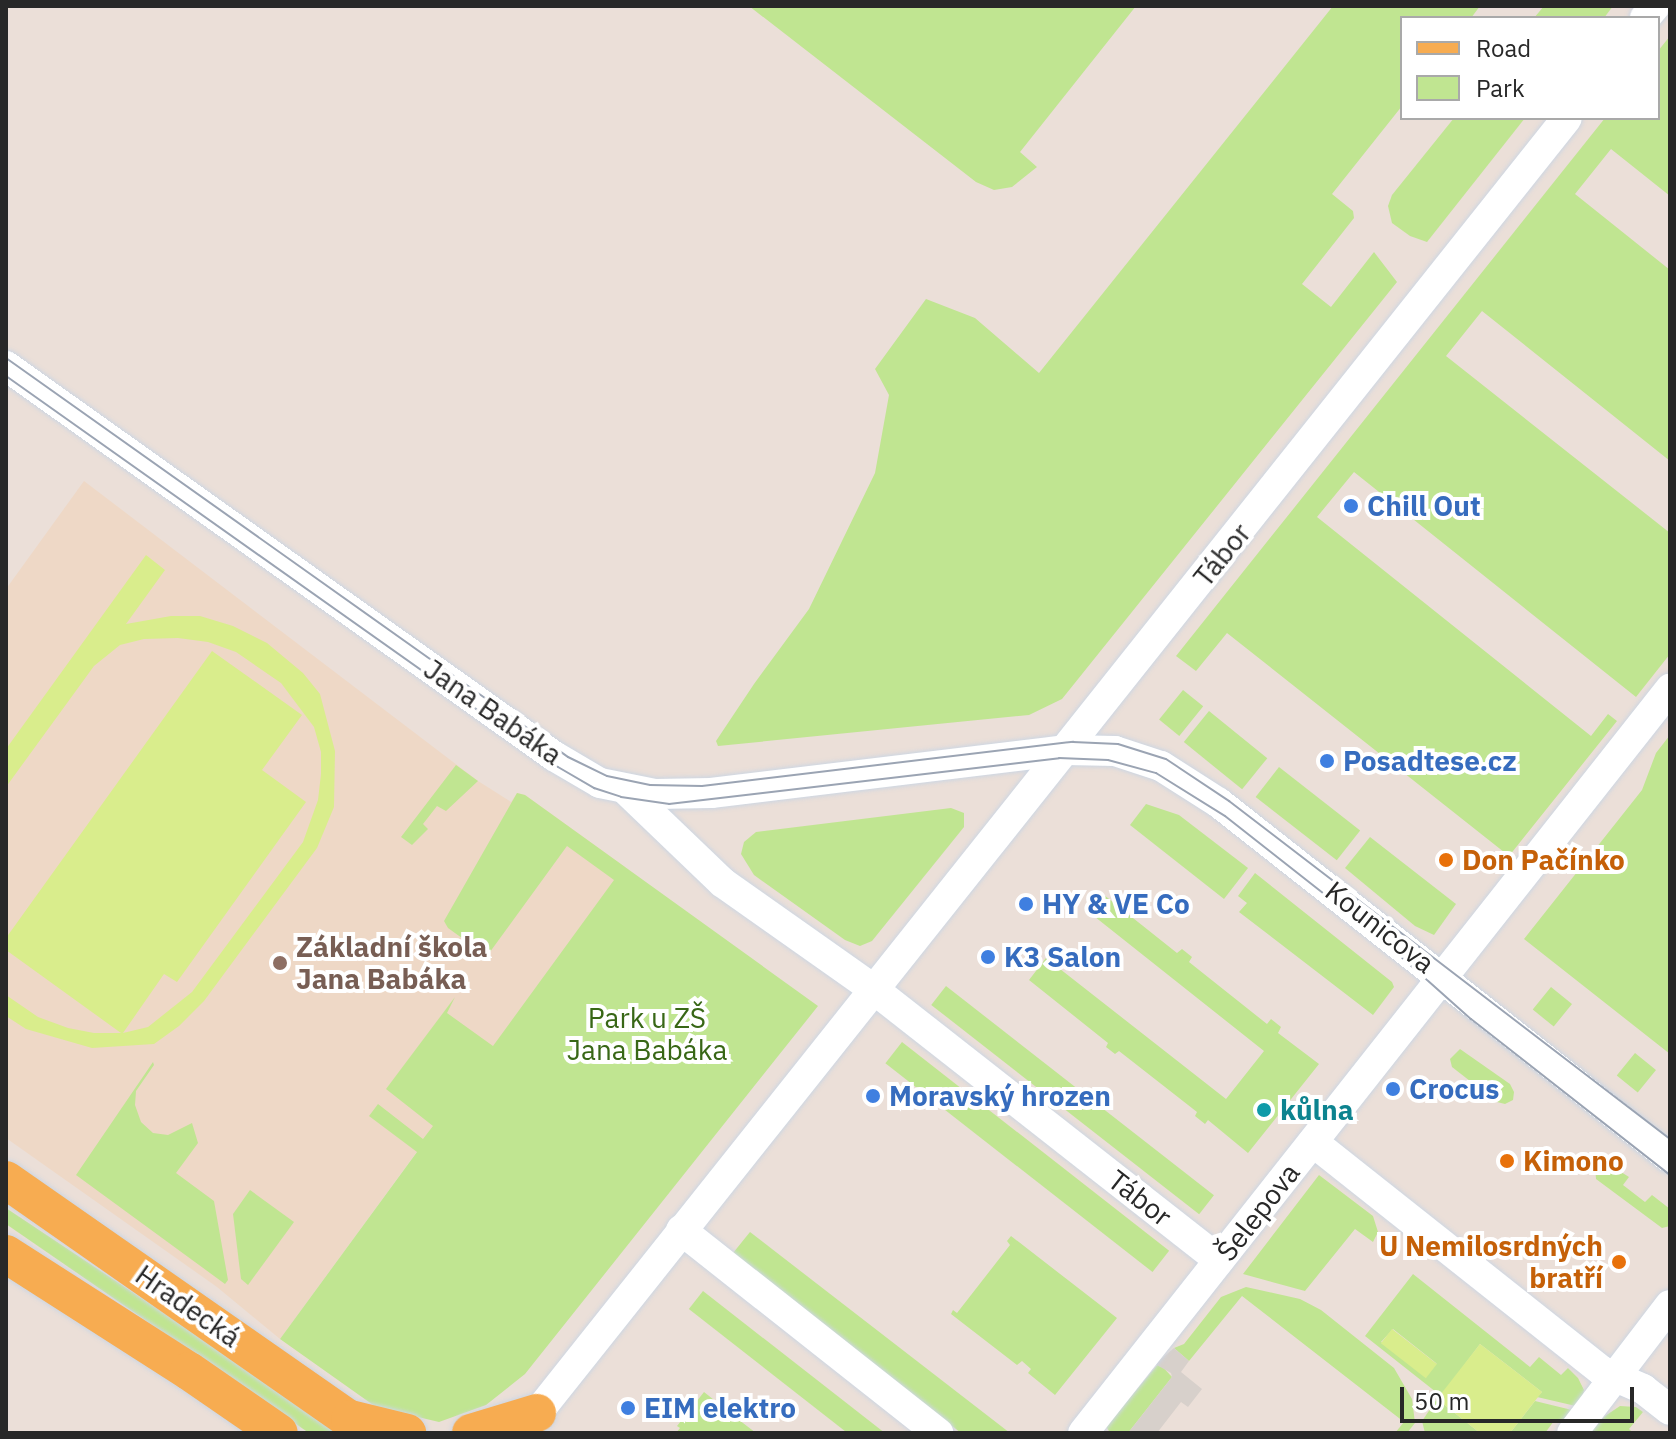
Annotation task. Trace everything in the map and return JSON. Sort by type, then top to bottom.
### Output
[{"type":"main road","name":"Hradecká","points":[[6,1180],[359,1426]]},
{"type":"main road","name":"Hradecká","points":[[6,1254],[189,1371],[279,1433]]},
{"type":"main road","points":[[189,1371],[237,1433]]},
{"type":"main road","points":[[471,1433],[529,1423]]},
{"type":"main road","points":[[359,1426],[407,1433]]},
{"type":"street","name":"Tábor","points":[[529,1423],[1565,120]]},
{"type":"street","name":"Jana Babáka","points":[[6,366],[589,778],[626,790],[655,794],[711,793],[1066,750]]},
{"type":"street","name":"Šelepova","points":[[1083,1433],[1670,689]]},
{"type":"street","name":"Kounicova","points":[[1066,750],[1129,753],[1186,780],[1443,976],[1670,1158]]},
{"type":"street","name":"Tábor","points":[[626,790],[723,883],[872,988],[1219,1260]]},
{"type":"street","points":[[1313,1142],[1602,1371],[1643,1389],[1670,1410]]},
{"type":"street","points":[[681,1230],[938,1433]]},
{"type":"street","points":[[1572,1433],[1670,1305]]},
{"type":"shaded area","name":"Základní škola Jana Babáka","points":[[84,481],[478,781],[511,802],[517,793],[525,795],[625,867],[280,1339],[217,1287],[6,1138],[6,589]]},
{"type":"shaded area","points":[[1174,1348],[1189,1361],[1181,1372],[1202,1389],[1188,1407],[1181,1402],[1157,1433],[1128,1433],[1172,1377],[1171,1373],[1155,1364]]},
{"type":"green space","points":[[749,6],[1136,6],[1020,152],[1037,167],[1012,187],[994,190],[976,182]]},
{"type":"green space","points":[[1333,6],[1480,6],[1472,16],[1400,16],[1400,109],[1332,194],[1353,211],[1354,218],[1302,284],[1331,307],[1374,252],[1397,282],[1062,699],[1029,715],[718,746],[716,741],[809,609],[875,473],[889,395],[875,369],[926,299],[975,318],[1039,373]]},
{"type":"green space","points":[[1544,6],[1613,6],[1606,16],[1536,16]]},
{"type":"green space","points":[[1670,36],[1670,196],[1611,149],[1575,194],[1670,270],[1670,461],[1482,311],[1446,356],[1670,533],[1670,654],[1636,697],[1354,472],[1317,517],[1591,736],[1608,714],[1617,721],[1509,856],[1227,633],[1196,671],[1176,656],[1603,120],[1660,120],[1660,48]]},
{"type":"green space","points":[[1452,120],[1523,120],[1427,242],[1410,236],[1392,223],[1388,206],[1392,195]]},
{"type":"green space","points":[[146,555],[165,570],[126,624],[171,616],[200,616],[233,626],[267,643],[303,673],[320,694],[335,751],[334,807],[317,848],[204,1001],[179,1026],[154,1044],[92,1048],[26,1029],[6,1016],[6,995],[38,1017],[68,1028],[94,1033],[121,1033],[6,950],[6,938],[212,651],[302,715],[262,770],[306,802],[177,982],[164,974],[123,1033],[148,1027],[192,992],[303,842],[318,800],[321,774],[321,752],[314,727],[281,683],[236,652],[208,642],[178,638],[144,639],[120,645],[94,666],[6,787],[6,749]]},
{"type":"green space","points":[[1183,690],[1203,706],[1179,736],[1159,720]]},
{"type":"green space","points":[[1209,711],[1267,758],[1242,789],[1184,742]]},
{"type":"green space","points":[[1670,735],[1670,1054],[1524,939],[1642,790],[1656,753]]},
{"type":"green space","points":[[456,765],[478,781],[446,811],[437,806],[423,824],[428,829],[412,845],[401,837]]},
{"type":"green space","points":[[1279,767],[1360,830],[1337,860],[1256,797]]},
{"type":"green space","name":"Park u ZŠ Jana Babáka","points":[[517,793],[525,795],[818,1006],[525,1374],[486,1405],[439,1422],[376,1407],[280,1339],[417,1152],[369,1116],[378,1104],[423,1139],[433,1126],[386,1089],[455,997],[447,1013],[493,1046],[614,880],[567,846],[487,956],[448,928],[444,921]]},
{"type":"green space","points":[[1146,804],[1179,815],[1248,868],[1224,899],[1130,825]]},
{"type":"green space","points":[[951,808],[964,813],[964,827],[872,941],[860,946],[845,940],[754,875],[741,854],[744,842],[756,832]]},
{"type":"green space","points":[[1370,837],[1456,904],[1434,935],[1415,926],[1345,868]]},
{"type":"green space","points":[[1255,873],[1392,982],[1394,987],[1373,1015],[1239,912],[1247,903],[1238,896]]},
{"type":"green space","points":[[1099,891],[1177,953],[1182,949],[1192,957],[1189,962],[1267,1024],[1271,1019],[1281,1027],[1278,1033],[1319,1064],[1248,1153],[1208,1120],[1205,1124],[1195,1116],[1197,1112],[1119,1051],[1115,1054],[1106,1047],[1108,1043],[1029,980],[1046,958],[1226,1099],[1264,1051],[1085,909]]},
{"type":"green space","points":[[946,986],[1214,1195],[1199,1214],[931,1005]]},
{"type":"green space","points":[[1551,987],[1572,1004],[1554,1027],[1533,1010]]},
{"type":"green space","points":[[902,1042],[1169,1251],[1153,1272],[885,1063]]},
{"type":"green space","points":[[1460,1049],[1510,1084],[1514,1092],[1513,1100],[1505,1104],[1497,1102],[1452,1067],[1450,1059]]},
{"type":"green space","points":[[1635,1053],[1656,1070],[1638,1093],[1617,1076]]},
{"type":"green space","points":[[153,1062],[136,1091],[135,1105],[141,1122],[153,1133],[168,1135],[192,1123],[198,1143],[176,1173],[214,1201],[228,1280],[225,1284],[76,1175]]},
{"type":"green space","points":[[1602,1160],[1629,1177],[1623,1185],[1645,1202],[1652,1195],[1670,1209],[1670,1226],[1662,1228],[1596,1179],[1595,1165]]},
{"type":"green space","points":[[1319,1175],[1373,1216],[1378,1232],[1373,1242],[1355,1229],[1305,1291],[1243,1274]]},
{"type":"green space","points":[[250,1190],[294,1222],[248,1285],[241,1279],[233,1214]]},
{"type":"green space","points":[[6,1208],[206,1341],[336,1433],[309,1433],[6,1224]]},
{"type":"green space","points":[[750,1232],[1010,1433],[961,1433],[733,1253]]},
{"type":"green space","points":[[1011,1236],[1117,1318],[1055,1395],[1028,1373],[1031,1369],[1022,1361],[1017,1365],[951,1314],[953,1310],[957,1313],[1010,1245],[1007,1241]]},
{"type":"green space","points":[[1413,1274],[1530,1367],[1539,1357],[1561,1375],[1568,1368],[1584,1390],[1580,1407],[1537,1397],[1542,1392],[1480,1344],[1441,1396],[1365,1336]],"holes":[[[1393,1329],[1437,1364],[1381,1342]]]},
{"type":"green space","points":[[1246,1287],[1300,1299],[1321,1310],[1394,1368],[1412,1399],[1415,1423],[1407,1433],[1395,1433],[1404,1422],[1242,1296],[1189,1361],[1174,1348],[1184,1344],[1221,1297]]},
{"type":"green space","points":[[703,1291],[884,1433],[847,1433],[689,1309]]},
{"type":"green space","points":[[1392,1329],[1437,1364],[1426,1378],[1381,1343]]},
{"type":"green space","points":[[1480,1344],[1542,1392],[1510,1433],[1480,1433],[1437,1399]]},
{"type":"green space","points":[[1159,1363],[1172,1377],[1128,1433],[1110,1433],[1106,1426]]},
{"type":"green space","points":[[704,1392],[756,1433],[676,1433],[680,1428],[677,1426]]},
{"type":"green space","points":[[1437,1399],[1480,1433],[1425,1433],[1422,1421]]},
{"type":"green space","points":[[1535,1401],[1576,1411],[1569,1421],[1554,1421],[1545,1433],[1510,1433]]},
{"type":"green space","points":[[1620,1406],[1636,1407],[1643,1412],[1629,1429],[1633,1433],[1590,1433],[1605,1416]]},
{"type":"tram line","points":[[6,358],[568,757],[607,776],[650,785],[702,786],[1073,742],[1118,744],[1166,759],[1229,801],[1670,1139]]},
{"type":"tram line","points":[[6,376],[558,767],[594,788],[621,797],[669,804],[1059,758],[1108,760],[1156,773],[1225,816],[1380,938],[1471,1019],[1670,1175]]},
{"type":"place","name":"Chill Out","points":[[1351,506]]},
{"type":"place","name":"Posadtese.cz","points":[[1327,761]]},
{"type":"place","name":"Don Pačínko","points":[[1446,860]]},
{"type":"place","name":"HY & VE Co","points":[[1026,904]]},
{"type":"place","name":"K3 Salon","points":[[988,957]]},
{"type":"place","name":"Základní škola Jana Babáka","points":[[280,963]]},
{"type":"place","name":"Crocus","points":[[1393,1089]]},
{"type":"place","name":"Moravský hrozen","points":[[873,1096]]},
{"type":"place","name":"kůlna","points":[[1264,1110]]},
{"type":"place","name":"Kimono","points":[[1507,1161]]},
{"type":"place","name":"U Nemilosrdných bratří","points":[[1619,1262]]},
{"type":"place","name":"EIM elektro","points":[[628,1408]]}]
